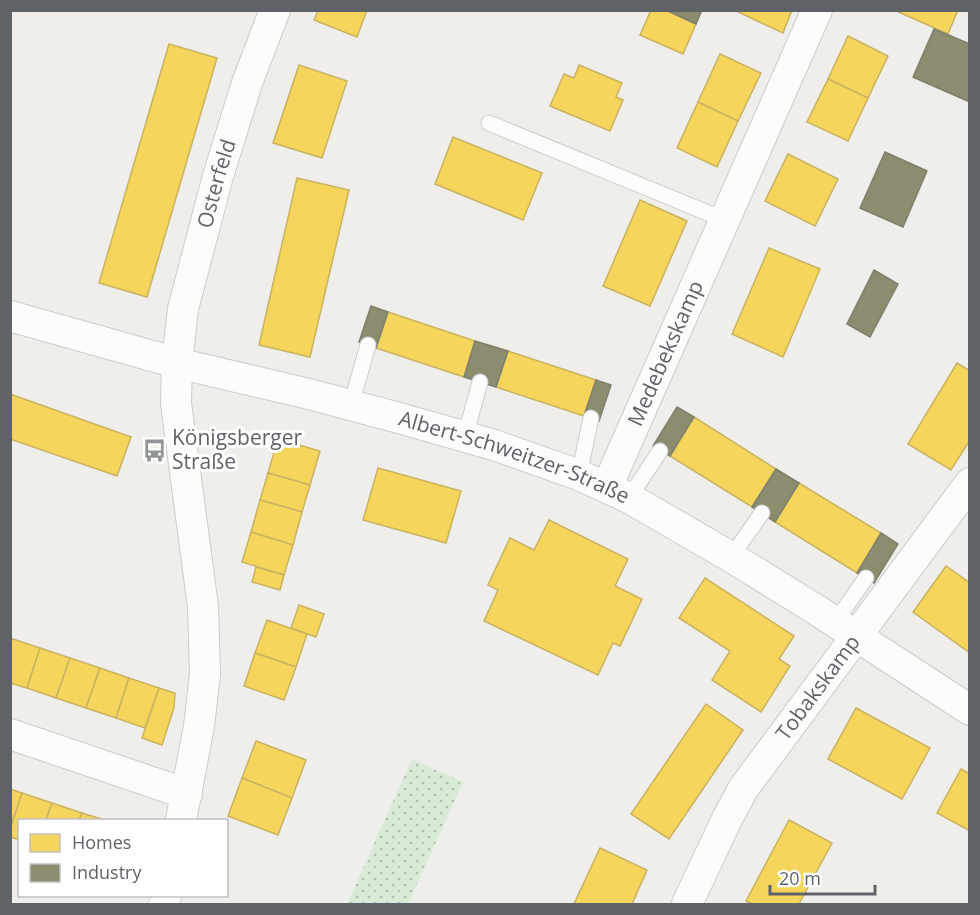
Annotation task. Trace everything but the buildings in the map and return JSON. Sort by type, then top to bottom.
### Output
[{"type":"street","name":"Osterfeld","points":[[177,363],[183,309],[218,176],[247,83],[275,10]]},
{"type":"street","name":"Medebekskamp","points":[[618,492],[725,220],[817,10]]},
{"type":"street","name":"Albert-Schweitzer-Straße","points":[[10,316],[177,363],[351,405],[519,453],[579,475],[618,492],[731,557],[969,710]]},
{"type":"street","points":[[10,734],[184,807],[199,726],[205,674],[203,608],[176,403],[177,363]]},
{"type":"street","name":"Tobakskamp","points":[[687,904],[743,789],[846,629],[969,483]]},
{"type":"lane","points":[[489,123],[725,220]]},
{"type":"lane","points":[[351,405],[368,345]]},
{"type":"lane","points":[[465,437],[480,382]]},
{"type":"lane","points":[[579,475],[591,418]]},
{"type":"lane","points":[[618,492],[660,451]]},
{"type":"lane","points":[[731,557],[762,513]]},
{"type":"lane","points":[[846,629],[866,578]]},
{"type":"green space","points":[[412,759],[463,782],[408,904],[347,904]]},
{"type":"place","name":"Königsberger Straße","points":[[154,450]]}]
